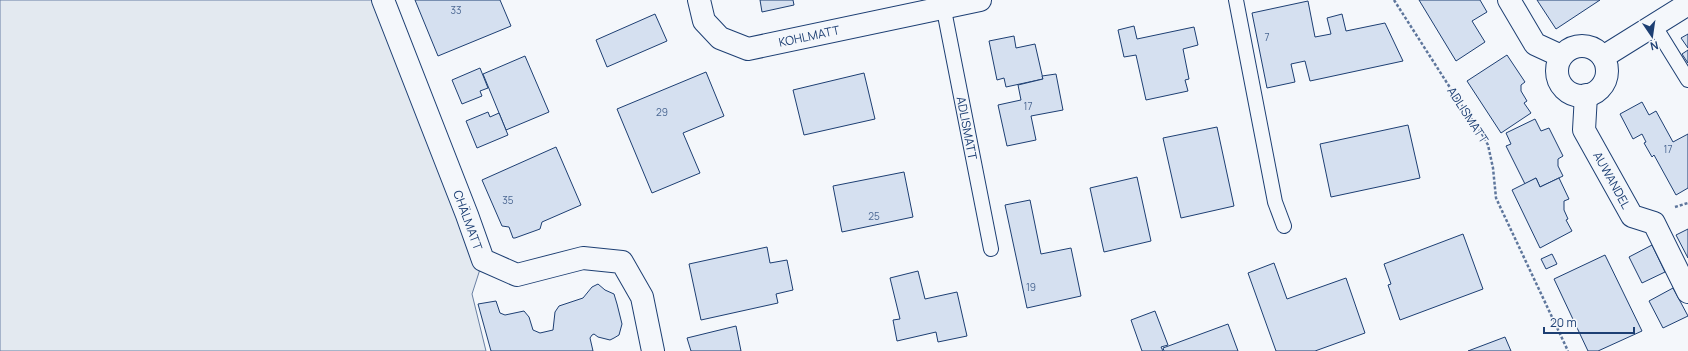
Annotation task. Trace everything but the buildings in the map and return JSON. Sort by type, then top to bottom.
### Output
[{"type":"street","name":"CHÄLMATT","points":[[383,0],[467,215],[483,260],[517,275],[583,258],[622,262],[642,297],[653,351]]},
{"type":"street","name":"KOHLMATT","points":[[699,0],[704,21],[720,38],[748,48],[943,4]]},
{"type":"street","points":[[943,4],[980,0]]},
{"type":"street","points":[[1509,0],[1535,44],[1561,56]]},
{"type":"street","points":[[1603,57],[1688,4]]},
{"type":"street","points":[[1582,45],[1598,51],[1603,57],[1607,73],[1605,81],[1600,88],[1586,95],[1577,95],[1563,87],[1559,81],[1557,72],[1561,56],[1567,50],[1582,45]]},
{"type":"street","name":"AUWANDEL","points":[[1586,95],[1584,130],[1632,216],[1654,223],[1688,292]]},
{"type":"lane","points":[[1236,0],[1275,202],[1284,226]]},
{"type":"lane","name":"ADLISMATT","points":[[943,4],[991,249]]},
{"type":"lane","points":[[1654,25],[1688,80]]},
{"type":"path","name":"ADLISMATT","points":[[1394,0],[1488,145],[1496,198],[1568,351]]},
{"type":"shaded area","points":[[0,0],[383,0],[483,260],[472,294],[486,351],[0,351]]}]
